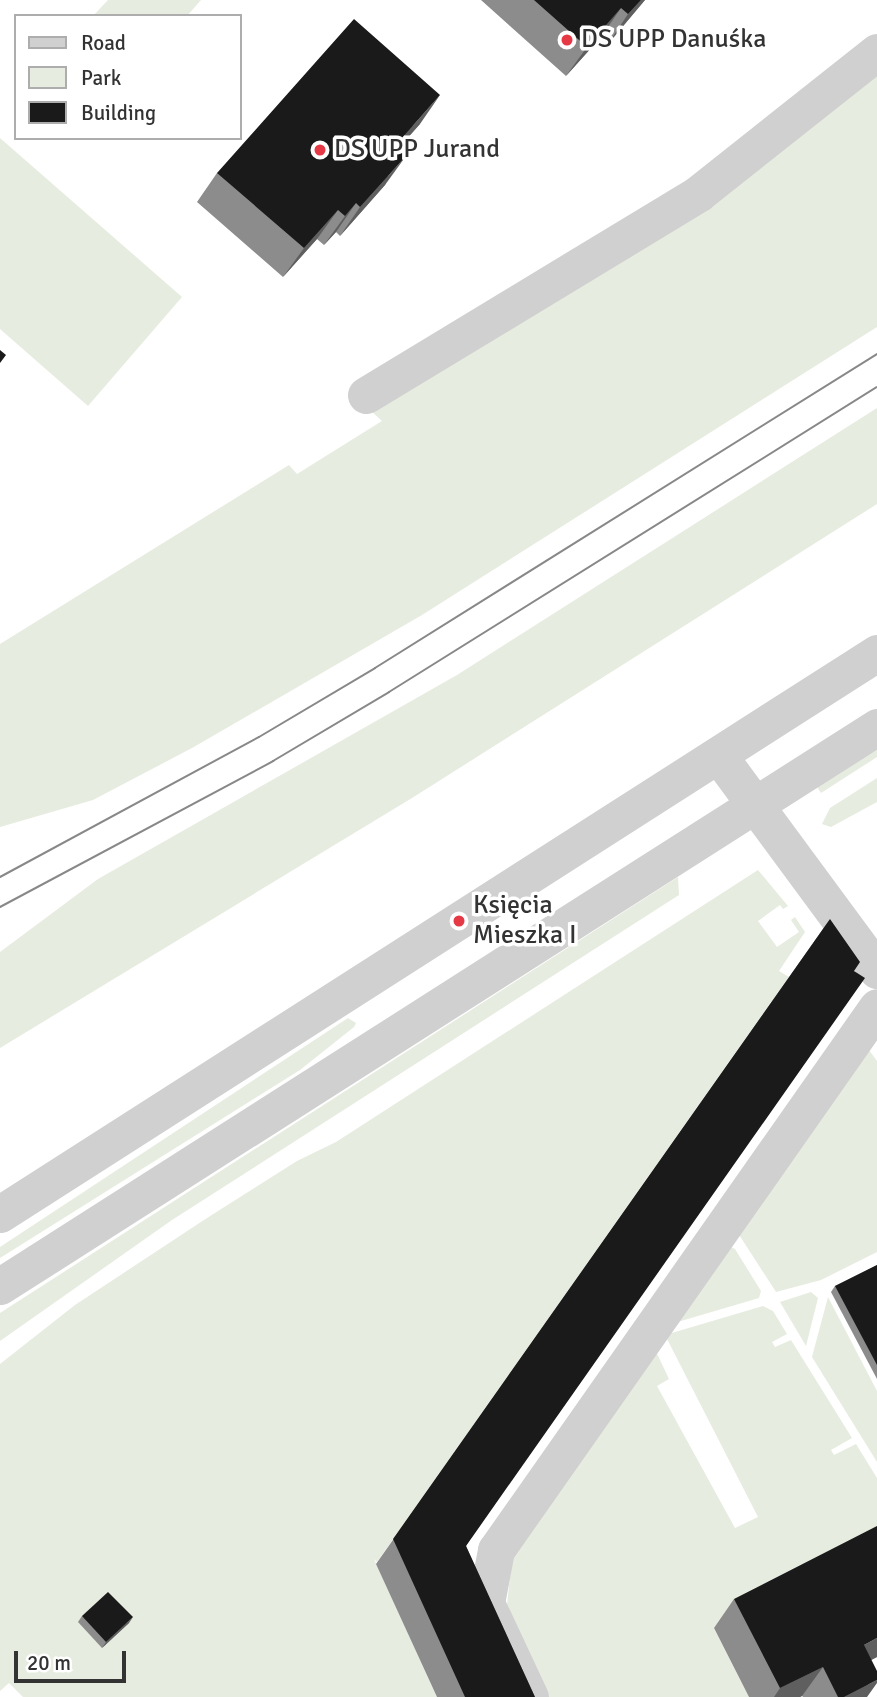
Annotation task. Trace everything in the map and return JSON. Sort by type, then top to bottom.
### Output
[{"type":"street","points":[[366,395],[699,193],[877,52]]},
{"type":"street","points":[[0,1214],[877,653]]},
{"type":"street","points":[[0,1286],[877,727]]},
{"type":"street","points":[[719,756],[758,803],[877,970]]},
{"type":"street","points":[[530,1697],[486,1603],[496,1550],[877,1007]]},
{"type":"green space","points":[[108,0],[201,0],[189,14],[95,14]]},
{"type":"green space","points":[[877,71],[877,327],[422,615],[192,748],[93,800],[0,827],[0,644],[289,465],[297,474],[382,421],[358,399]]},
{"type":"green space","points":[[0,138],[182,297],[88,406],[0,329]]},
{"type":"green space","points":[[877,408],[877,504],[412,798],[0,1048],[0,952],[98,879],[457,675]]},
{"type":"green space","points":[[877,746],[877,757],[821,793],[816,785]]},
{"type":"green space","points":[[877,778],[877,802],[831,827],[822,824],[830,808]]},
{"type":"green space","points":[[758,870],[788,906],[783,909],[780,905],[758,921],[777,947],[799,932],[791,920],[795,917],[805,932],[779,971],[789,977],[377,1562],[374,1559],[437,1697],[23,1697],[9,1683],[0,1691],[0,1364],[75,1305],[207,1218],[297,1161],[336,1142]]},
{"type":"green space","points":[[678,877],[679,895],[172,1220],[0,1341],[0,1313]]},
{"type":"green space","points":[[348,1018],[356,1023],[354,1027],[300,1070],[0,1258],[0,1247]]},
{"type":"green space","points":[[863,1042],[877,1061],[877,1252],[821,1280],[776,1292],[734,1227]]},
{"type":"green space","points":[[723,1243],[735,1249],[761,1291],[759,1298],[664,1326]]},
{"type":"green space","points":[[811,1292],[818,1298],[806,1346],[780,1302]]},
{"type":"green space","points":[[828,1297],[877,1391],[877,1462],[812,1357]]},
{"type":"green space","points":[[763,1306],[773,1311],[787,1334],[772,1342],[775,1347],[791,1340],[852,1438],[831,1450],[834,1455],[856,1444],[877,1478],[877,1544],[714,1628],[749,1697],[545,1697],[506,1614],[514,1540],[652,1343],[669,1379],[657,1386],[735,1528],[758,1517],[665,1335]]},
{"type":"building","points":[[534,0],[641,0],[628,14],[621,8],[587,47]]},
{"type":"building","name":"DS UPP Jurand","points":[[354,19],[440,95],[395,146],[406,156],[360,207],[356,203],[345,216],[338,210],[304,248],[217,173]]},
{"type":"building","points":[[0,350],[6,355],[0,363]]},
{"type":"building","points":[[830,919],[860,962],[854,971],[865,978],[466,1546],[535,1697],[465,1697],[393,1539]]},
{"type":"building","points":[[877,1265],[877,1365],[835,1286]]},
{"type":"building","points":[[877,1526],[877,1638],[864,1645],[877,1671],[877,1680],[844,1697],[838,1697],[823,1667],[780,1688],[734,1599]]},
{"type":"building","points":[[108,1592],[133,1617],[106,1642],[82,1616]]},
{"type":"tram line","points":[[0,877],[259,737],[375,668],[877,354]]},
{"type":"tram line","points":[[0,907],[273,761],[389,692],[877,387]]},
{"type":"place","name":"DS UPP Danuśka","points":[[567,40]]},
{"type":"place","name":"DS UPP Jurand","points":[[320,150]]},
{"type":"place","name":"Księcia Mieszka I","points":[[459,921]]}]
